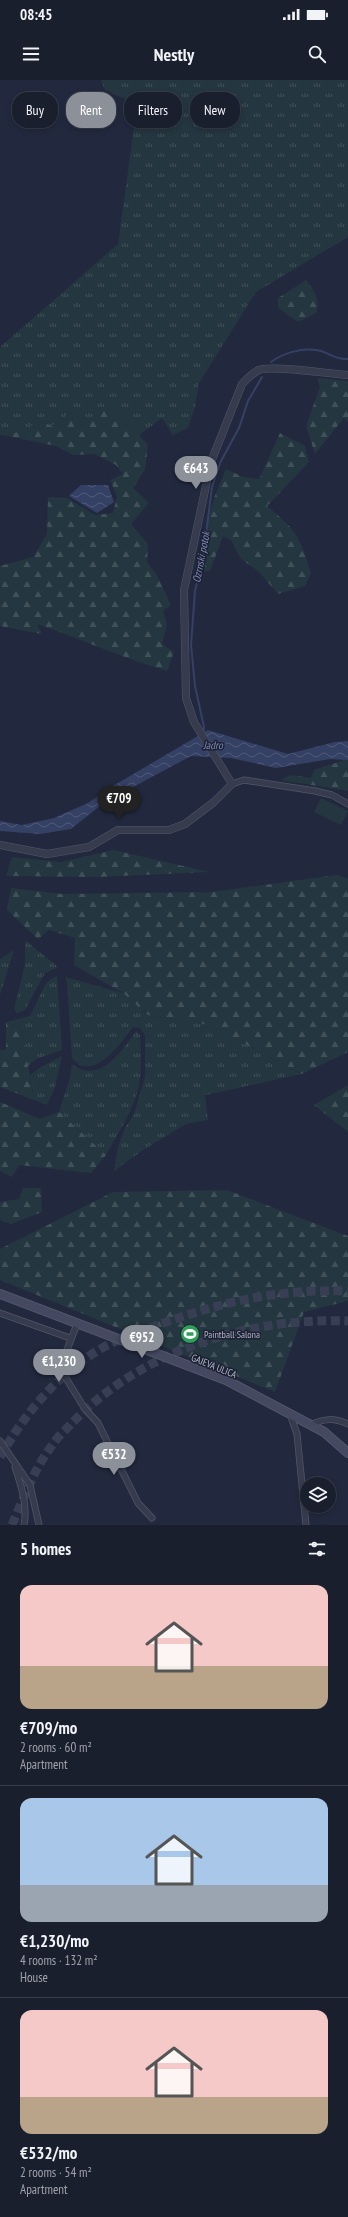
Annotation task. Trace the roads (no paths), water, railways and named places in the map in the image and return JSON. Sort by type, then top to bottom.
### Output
[{"type":"main road","name":"GAJEVA ULICA","points":[[0,1294],[226,1380],[324,1432],[348,1453]]},
{"type":"street","points":[[232,784],[194,722],[186,698],[184,590],[211,462],[242,384],[251,374],[260,370],[274,368],[348,375]]},
{"type":"street","points":[[0,845],[46,854],[89,847],[118,830],[169,830],[185,824],[214,802],[232,784],[244,780],[315,791],[332,795],[348,804]]},
{"type":"street","points":[[0,1313],[70,1338]]},
{"type":"street","points":[[77,1324],[70,1338],[65,1355],[64,1374],[85,1409],[98,1423],[138,1503],[152,1518]]},
{"type":"street","points":[[289,1413],[297,1434],[306,1525]]},
{"type":"street","points":[[311,1425],[322,1419],[337,1420],[348,1424]]},
{"type":"street","points":[[0,1441],[30,1484],[39,1525]]},
{"type":"street","points":[[13,1461],[22,1488],[26,1517],[24,1525]]},
{"type":"water","points":[[81,485],[108,485],[114,502],[97,513],[69,496]]},
{"type":"water","name":"Jadro","points":[[208,730],[288,754],[335,742],[348,741],[348,760],[330,759],[276,768],[231,758],[191,756],[105,802],[71,829],[40,834],[0,831],[0,821],[22,825],[54,818],[88,803],[113,786]]},
{"type":"waterway","name":"Ozrnski potok","points":[[271,362],[287,354],[304,350],[320,351],[338,358],[348,359]]},
{"type":"waterway","name":"Ozrnski potok","points":[[203,733],[204,727],[195,686],[191,645],[195,591],[203,558],[212,487],[221,461],[239,428],[248,401],[262,377]]},
{"type":"tunnel","points":[[0,1457],[21,1424],[60,1379],[91,1355],[114,1342],[134,1333],[230,1303],[275,1294],[348,1291]]},
{"type":"tunnel","points":[[12,1525],[40,1463],[55,1441],[73,1422],[101,1397],[132,1375],[165,1357],[200,1343],[236,1332],[274,1325],[311,1321],[348,1321]]},
{"type":"place","name":"Paintball Salona","points":[[190,1334]]}]
